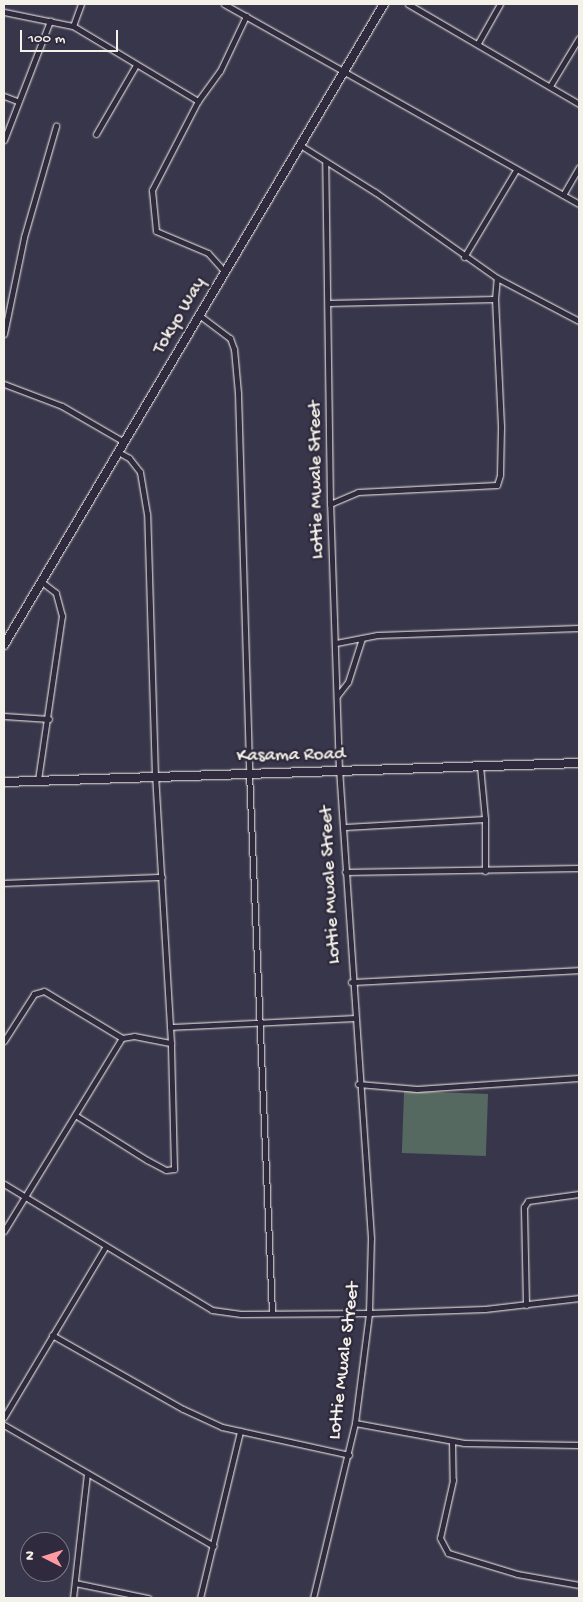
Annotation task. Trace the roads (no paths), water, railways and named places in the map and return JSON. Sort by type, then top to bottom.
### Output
[{"type":"main road","name":"Tokyo Way","points":[[4,645],[384,4]]},
{"type":"main road","name":"Kasama Road","points":[[4,782],[249,772],[339,772],[579,763]]},
{"type":"street","points":[[73,26],[81,4]]},
{"type":"street","points":[[224,4],[579,204]]},
{"type":"street","points":[[408,4],[478,43],[579,104]]},
{"type":"street","points":[[478,43],[500,4]]},
{"type":"street","points":[[4,12],[73,26],[198,101]]},
{"type":"street","points":[[225,272],[208,253],[158,234],[155,227],[153,184],[198,101],[220,71],[246,16]]},
{"type":"street","points":[[4,140],[17,101],[50,21]]},
{"type":"street","points":[[550,86],[579,38]]},
{"type":"street","points":[[96,134],[136,64]]},
{"type":"street","points":[[4,96],[17,101]]},
{"type":"street","points":[[4,334],[24,237],[56,126]]},
{"type":"street","points":[[300,145],[325,163],[375,192],[464,257],[497,278],[579,321]]},
{"type":"street","name":"Lottie Mwale Street","points":[[313,1598],[349,1455],[369,1313],[368,1176],[358,1084],[351,982],[345,872],[345,827],[339,772],[336,698],[336,643],[330,504],[325,163]]},
{"type":"street","points":[[563,195],[579,167]]},
{"type":"street","points":[[464,257],[516,170]]},
{"type":"street","points":[[330,504],[358,492],[497,485],[500,475],[500,426],[495,299],[497,278]]},
{"type":"street","points":[[328,303],[495,299]]},
{"type":"street","points":[[199,315],[230,338],[234,349],[249,687],[249,772],[262,1024],[272,1312]]},
{"type":"street","points":[[4,384],[62,406],[124,442]]},
{"type":"street","points":[[74,1115],[147,1160],[172,1171],[175,1153],[171,1043],[155,777],[147,514],[140,472],[133,462],[118,452]]},
{"type":"street","points":[[38,780],[49,719],[62,616],[56,593],[42,582]]},
{"type":"street","points":[[336,643],[362,638],[579,628]]},
{"type":"street","points":[[336,698],[348,682],[362,638]]},
{"type":"street","points":[[4,716],[49,719]]},
{"type":"street","points":[[480,766],[485,819],[485,871]]},
{"type":"street","points":[[345,827],[485,819]]},
{"type":"street","points":[[345,872],[579,868]]},
{"type":"street","points":[[4,883],[162,877]]},
{"type":"street","points":[[351,982],[579,970]]},
{"type":"street","points":[[4,1040],[38,991],[61,1000],[122,1038],[134,1036],[171,1043]]},
{"type":"street","points":[[170,1027],[354,1018]]},
{"type":"street","points":[[4,1231],[122,1038]]},
{"type":"street","points":[[358,1084],[417,1089],[579,1078]]},
{"type":"street","points":[[4,1184],[212,1310],[241,1314],[272,1312],[369,1313],[526,1305],[579,1298]]},
{"type":"street","points":[[526,1305],[524,1207],[528,1201],[579,1194]]},
{"type":"street","points":[[4,1417],[106,1246]]},
{"type":"street","points":[[52,1335],[183,1409],[222,1427],[349,1455]]},
{"type":"street","points":[[355,1423],[452,1442],[579,1445]]},
{"type":"street","points":[[4,1425],[214,1546]]},
{"type":"street","points":[[200,1598],[214,1546],[240,1431]]},
{"type":"street","points":[[452,1442],[453,1480],[440,1538],[448,1553],[517,1574],[579,1585]]},
{"type":"street","points":[[73,1598],[87,1474]]},
{"type":"street","points":[[75,1583],[148,1598]]}]
